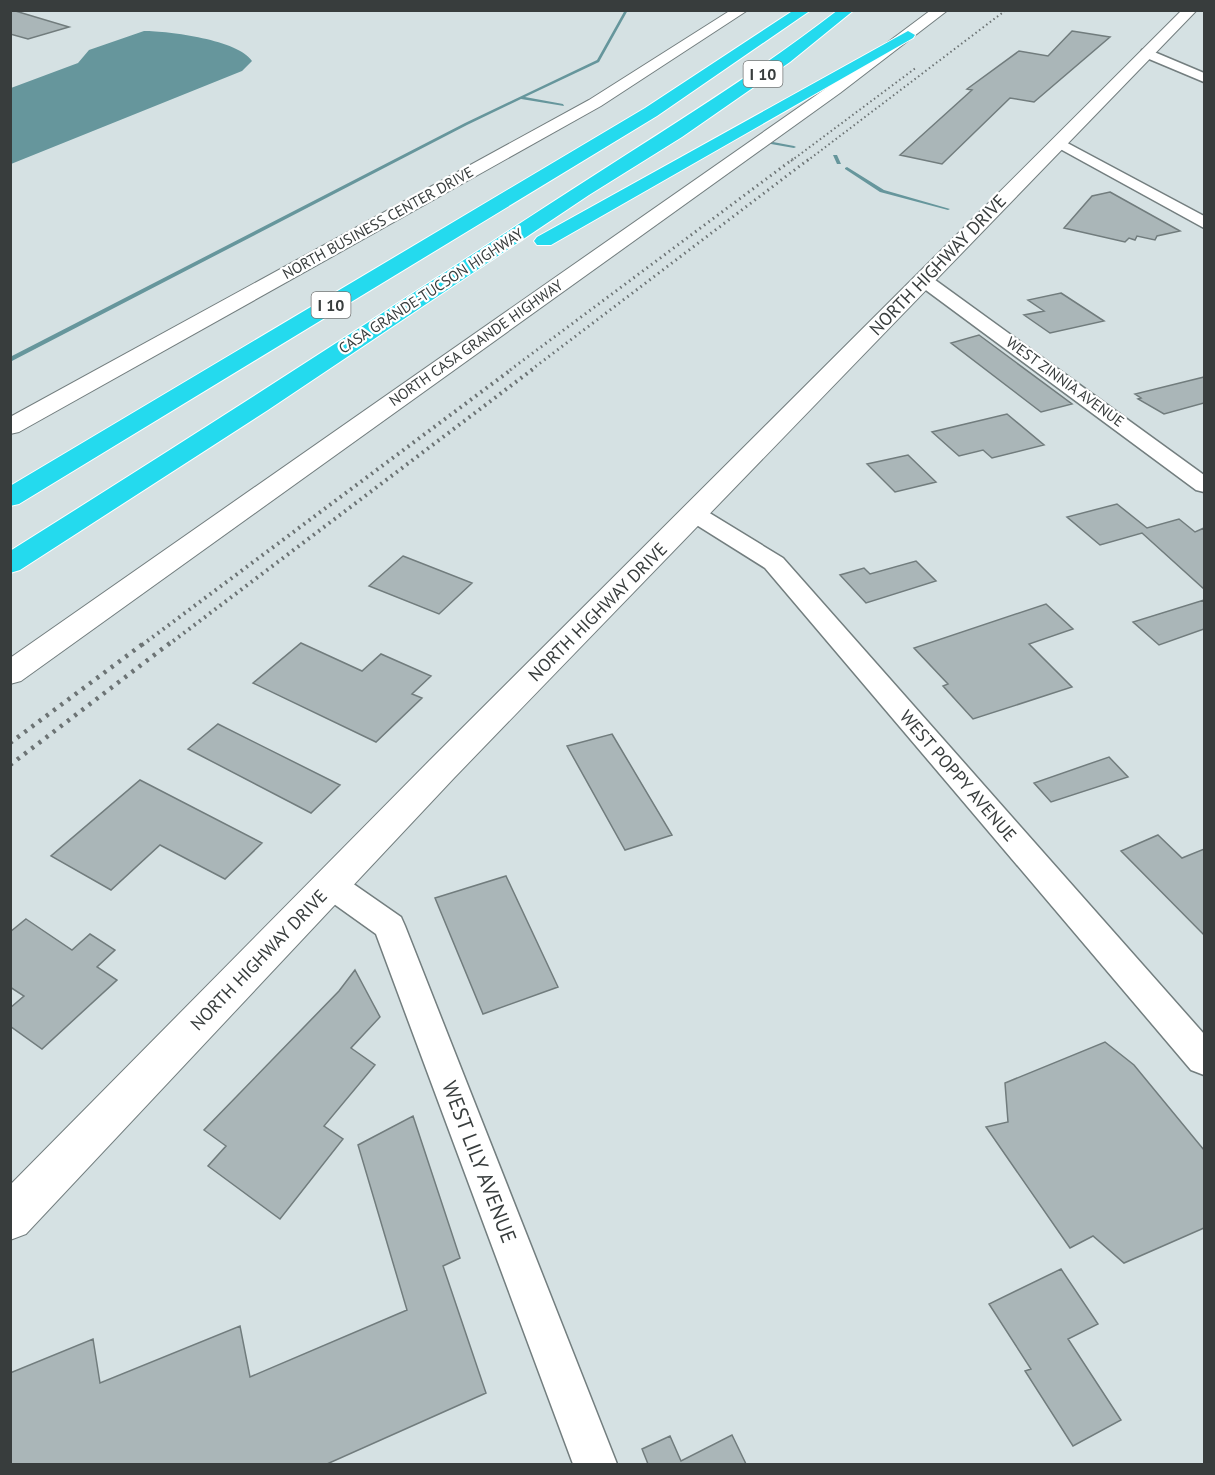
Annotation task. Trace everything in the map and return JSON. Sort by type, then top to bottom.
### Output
[{"type":"highway","name":"I 10","points":[[10,498],[660,106],[804,10]]},
{"type":"highway","name":"CASA GRANDE-TUCSON HIGHWAY","points":[[10,564],[259,405],[582,191],[676,134],[785,59],[847,10]]},
{"type":"highway","points":[[502,202],[749,16]]},
{"type":"highway","points":[[259,405],[908,35]]},
{"type":"main road","name":"NORTH CASA GRANDE HIGHWAY","points":[[10,674],[834,90],[941,10]]},
{"type":"main road","name":"NORTH HIGHWAY DRIVE","points":[[10,1218],[331,885],[1190,10]]},
{"type":"main road","name":"NORTH BUSINESS CENTER DRIVE","points":[[10,427],[749,16]]},
{"type":"street","points":[[1147,53],[1204,78]]},
{"type":"street","points":[[1058,142],[1204,223]]},
{"type":"street","name":"WEST ZINNIA AVENUE","points":[[925,280],[1204,485]]},
{"type":"street","name":"WEST POPPY AVENUE","points":[[695,514],[774,563],[1204,1059]]},
{"type":"street","name":"WEST LILY AVENUE","points":[[331,885],[389,926],[595,1464]]},
{"type":"water","points":[[144,31],[186,35],[219,42],[233,47],[252,61],[242,71],[11,164],[11,88],[78,63],[89,50]]},
{"type":"building","points":[[10,10],[69,27],[28,39],[10,34]]},
{"type":"building","points":[[1072,31],[1110,37],[1034,102],[1010,98],[942,164],[900,155],[972,90],[967,89],[1019,51],[1048,56]]},
{"type":"building","points":[[1110,192],[1180,231],[1157,236],[1155,240],[1137,236],[1135,240],[1129,238],[1125,242],[1064,228],[1092,196]]},
{"type":"building","points":[[1061,293],[1104,321],[1050,333],[1024,315],[1044,311],[1028,300]]},
{"type":"building","points":[[979,335],[1072,404],[1041,412],[951,343]]},
{"type":"building","points":[[1204,377],[1204,403],[1164,414],[1138,399],[1141,398],[1135,394]]},
{"type":"building","points":[[1007,414],[1044,445],[992,458],[983,450],[959,456],[932,432]]},
{"type":"building","points":[[908,455],[936,482],[895,492],[867,464]]},
{"type":"building","points":[[1117,504],[1147,528],[1179,519],[1195,532],[1204,528],[1204,589],[1142,533],[1100,545],[1067,517]]},
{"type":"building","points":[[403,556],[472,583],[439,614],[369,586]]},
{"type":"building","points":[[916,561],[936,581],[866,603],[840,575],[864,568],[870,574]]},
{"type":"building","points":[[1204,600],[1204,629],[1159,645],[1133,622]]},
{"type":"building","points":[[1046,604],[1073,629],[1029,644],[1072,687],[973,719],[943,686],[948,684],[914,648]]},
{"type":"building","points":[[301,643],[362,671],[381,654],[431,676],[412,694],[422,698],[376,742],[253,683]]},
{"type":"building","points":[[218,724],[340,785],[311,813],[188,749]]},
{"type":"building","points":[[612,734],[672,835],[625,850],[567,746]]},
{"type":"building","points":[[1109,757],[1128,777],[1051,802],[1034,783]]},
{"type":"building","points":[[140,780],[262,843],[225,879],[160,845],[111,890],[51,856]]},
{"type":"building","points":[[1158,835],[1182,858],[1204,849],[1204,935],[1121,851]]},
{"type":"building","points":[[506,876],[558,987],[483,1014],[435,898]]},
{"type":"building","points":[[26,919],[72,950],[90,934],[115,950],[97,967],[117,980],[42,1049],[10,1026],[10,1008],[24,996],[10,987],[10,932]]},
{"type":"building","points":[[355,970],[380,1017],[351,1048],[375,1065],[324,1126],[343,1139],[280,1219],[208,1166],[226,1146],[204,1130],[339,991]]},
{"type":"building","points":[[1105,1042],[1134,1065],[1204,1150],[1204,1228],[1124,1263],[1093,1236],[1070,1248],[986,1127],[1008,1122],[1005,1083]]},
{"type":"building","points":[[413,1116],[460,1258],[443,1266],[486,1393],[327,1464],[10,1464],[10,1373],[93,1339],[100,1383],[240,1326],[250,1377],[407,1310],[358,1145]]},
{"type":"building","points":[[1061,1269],[1098,1324],[1068,1339],[1121,1420],[1073,1446],[1025,1371],[1031,1369],[989,1304]]},
{"type":"building","points":[[732,1435],[746,1464],[648,1464],[642,1449],[670,1436],[681,1461]]},
{"type":"waterway","points":[[10,360],[466,124],[598,61],[627,10]]},
{"type":"waterway","points":[[522,98],[563,105]]},
{"type":"waterway","points":[[773,143],[794,147]]},
{"type":"waterway","points":[[835,156],[839,163]]},
{"type":"waterway","points":[[847,168],[882,191],[948,209]]},
{"type":"railway","points":[[807,161],[1006,10]]},
{"type":"railway","points":[[791,161],[917,67]]},
{"type":"railway","points":[[510,370],[793,159]]},
{"type":"railway","points":[[531,370],[809,159]]},
{"type":"railway","points":[[142,645],[512,369]]},
{"type":"railway","points":[[168,645],[533,369]]},
{"type":"railway","points":[[10,743],[144,643]]},
{"type":"railway","points":[[10,765],[170,643]]}]
